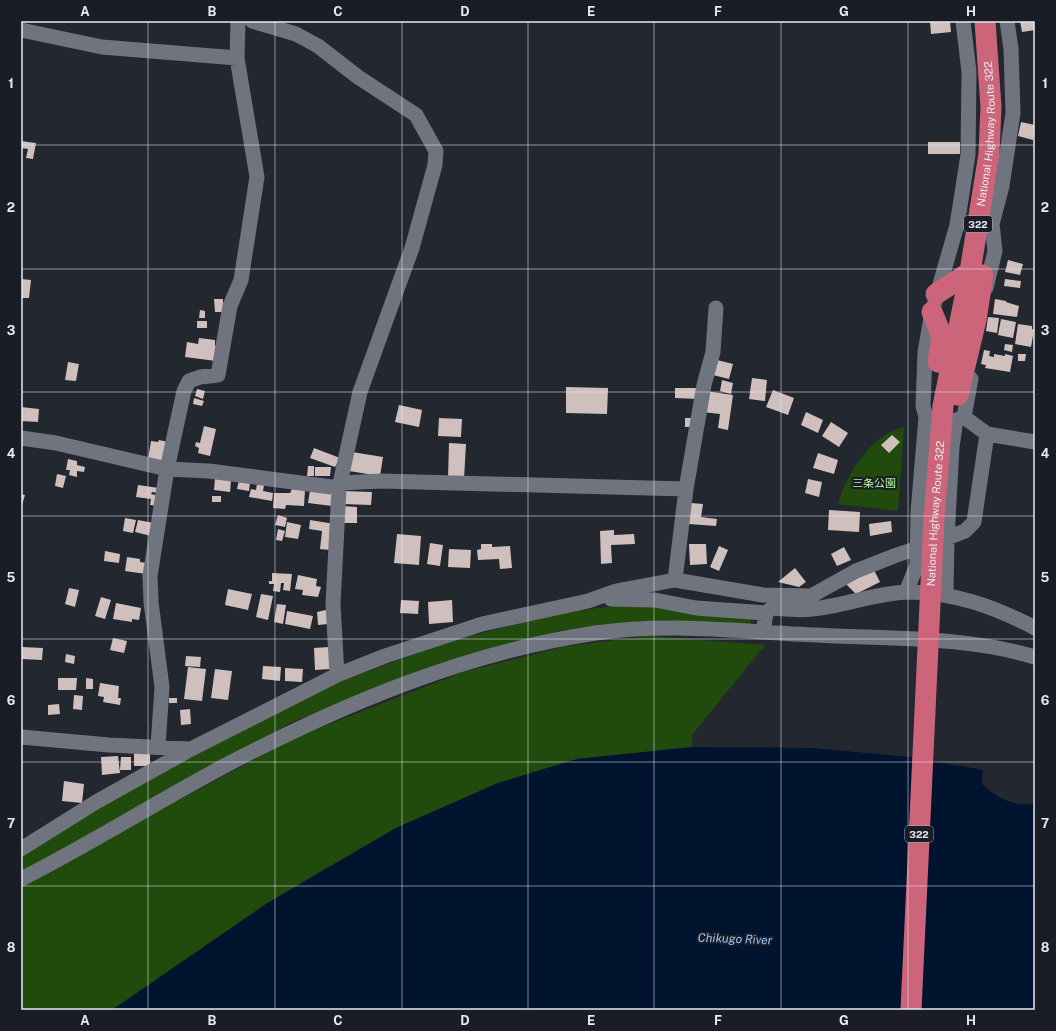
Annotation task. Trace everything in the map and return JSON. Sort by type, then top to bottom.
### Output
[{"type":"highway","name":"National Highway Route 322","points":[[911,1010],[929,649],[938,600],[934,520],[942,416],[970,272],[989,154],[1000,132],[991,107],[985,21]]},
{"type":"highway","points":[[942,416],[956,404],[976,320],[986,246],[980,213]]},
{"type":"highway","points":[[942,416],[937,366],[942,336],[934,303],[970,272]]},
{"type":"street","points":[[158,746],[162,687],[152,610],[150,576],[167,469],[184,391],[189,381],[200,377],[218,375],[230,306],[241,280],[255,196],[256,167],[237,58],[238,21]]},
{"type":"street","points":[[252,21],[296,34],[318,46],[358,77],[416,115],[436,151],[435,165],[412,248],[360,392],[340,486],[333,604],[337,675]]},
{"type":"street","points":[[906,592],[917,565],[918,512],[926,417],[923,406],[926,352],[934,303],[957,225],[968,155],[969,72],[963,21]]},
{"type":"street","points":[[964,417],[974,356],[976,320],[995,251],[992,224],[1002,186],[1000,132],[1013,113],[1011,56],[1007,21]]},
{"type":"street","points":[[21,30],[102,47],[237,58]]},
{"type":"street","points":[[969,132],[1000,132]]},
{"type":"street","points":[[675,580],[686,488],[704,385],[714,352],[716,308]]},
{"type":"street","points":[[964,417],[987,434],[1035,442]]},
{"type":"street","points":[[938,600],[947,538],[953,440],[956,420],[964,417]]},
{"type":"street","points":[[588,601],[616,591],[675,580],[763,595],[811,596],[856,572],[894,556],[966,531],[974,522],[987,434]]},
{"type":"street","points":[[21,438],[56,443],[167,469],[340,486],[381,482],[686,488]]},
{"type":"street","points":[[763,632],[766,613],[772,608],[811,609],[906,592],[938,600],[984,605],[1033,625]]},
{"type":"street","points":[[21,849],[96,802],[191,749],[337,675],[386,656],[482,624],[588,601],[622,598],[655,600],[696,608],[766,613]]},
{"type":"street","points":[[21,879],[82,848],[228,765],[295,731],[361,701],[459,665],[516,648],[596,633],[641,628],[689,628],[763,632],[929,649],[980,645],[1035,657]]},
{"type":"street","points":[[21,737],[109,745],[158,746],[191,749]]},
{"type":"green space","name":"三条公園","points":[[904,427],[898,511],[838,504],[847,480],[862,457],[881,438],[892,431]]},
{"type":"green space","points":[[638,603],[751,618],[751,624],[643,621],[561,631],[454,659],[292,722],[21,872],[21,855],[123,790],[286,702],[444,643],[559,613]]},
{"type":"green space","points":[[650,636],[765,645],[692,735],[692,747],[577,759],[498,783],[396,828],[314,875],[266,904],[112,1010],[21,1010],[21,885],[296,737],[463,672],[567,646]]},
{"type":"water","name":"Chikugo River","points":[[692,747],[812,748],[910,757],[983,770],[982,784],[999,797],[1013,803],[1035,803],[1035,1010],[112,1010],[266,904],[396,828],[498,783],[577,759]]},
{"type":"building","points":[[930,21],[950,21],[951,32],[931,34]]},
{"type":"building","points":[[1020,21],[1035,21],[1035,30],[1022,32]]},
{"type":"building","points":[[1021,122],[1035,125],[1033,140],[1018,136]]},
{"type":"building","points":[[21,141],[36,143],[33,159],[26,158],[28,149],[21,148]]},
{"type":"building","points":[[928,142],[960,142],[960,154],[928,154]]},
{"type":"building","points":[[1008,260],[1023,264],[1020,275],[1005,272]]},
{"type":"building","points":[[21,279],[31,280],[29,298],[21,298]]},
{"type":"building","points":[[1005,279],[1021,281],[1020,288],[1004,286]]},
{"type":"building","points":[[214,299],[223,299],[223,312],[215,312]]},
{"type":"building","points":[[995,299],[1019,306],[1017,317],[993,314]]},
{"type":"building","points":[[200,310],[205,311],[205,318],[199,318]]},
{"type":"building","points":[[988,317],[999,318],[997,333],[986,331]]},
{"type":"building","points":[[1001,319],[1016,322],[1013,338],[998,335]]},
{"type":"building","points":[[197,321],[207,321],[207,328],[197,328]]},
{"type":"building","points":[[1018,324],[1032,326],[1032,329],[1034,330],[1031,347],[1015,344]]},
{"type":"building","points":[[199,338],[215,340],[215,346],[218,346],[216,361],[185,357],[187,342],[198,344]]},
{"type":"building","points":[[1005,344],[1013,345],[1012,352],[1004,350]]},
{"type":"building","points":[[984,350],[990,351],[989,356],[994,357],[994,354],[1005,356],[1005,354],[1013,356],[1010,372],[985,368],[986,365],[981,364]]},
{"type":"building","points":[[1018,354],[1026,354],[1025,361],[1018,361]]},
{"type":"building","points":[[717,360],[733,364],[729,379],[713,375]]},
{"type":"building","points":[[68,362],[79,364],[76,381],[65,380]]},
{"type":"building","points":[[752,378],[767,380],[765,401],[749,399]]},
{"type":"building","points":[[722,380],[733,383],[731,394],[720,391]]},
{"type":"building","points":[[566,387],[608,388],[607,414],[566,413]]},
{"type":"building","points":[[675,388],[699,388],[699,399],[675,398]]},
{"type":"building","points":[[197,389],[205,391],[203,399],[195,396]]},
{"type":"building","points":[[773,390],[794,398],[788,415],[766,407]]},
{"type":"building","points":[[706,391],[733,395],[728,430],[718,428],[720,414],[702,412]]},
{"type":"building","points":[[194,398],[204,401],[202,406],[193,404]]},
{"type":"building","points":[[399,405],[422,410],[419,427],[395,422]]},
{"type":"building","points":[[21,407],[39,409],[38,422],[21,421]]},
{"type":"building","points":[[806,412],[823,420],[818,433],[801,425]]},
{"type":"building","points":[[439,418],[462,419],[461,437],[438,436]]},
{"type":"building","points":[[685,418],[694,418],[694,427],[685,427]]},
{"type":"building","points":[[831,422],[848,433],[839,447],[822,436]]},
{"type":"building","points":[[204,426],[216,429],[210,456],[198,453],[199,448],[195,446],[196,442],[200,443]]},
{"type":"building","points":[[892,435],[900,442],[889,453],[881,445]]},
{"type":"building","points":[[159,440],[168,442],[164,462],[148,459],[151,441],[158,442]]},
{"type":"building","points":[[449,443],[466,444],[464,479],[448,478]]},
{"type":"building","points":[[314,448],[340,458],[335,467],[310,458]]},
{"type":"building","points":[[352,452],[383,457],[380,476],[349,471]]},
{"type":"building","points":[[818,453],[838,460],[834,474],[813,468]]},
{"type":"building","points":[[68,459],[77,461],[77,465],[85,467],[84,472],[77,471],[77,477],[69,475],[70,470],[66,470]]},
{"type":"building","points":[[308,466],[314,466],[314,476],[307,476]]},
{"type":"building","points":[[315,467],[331,467],[330,476],[315,476]]},
{"type":"building","points":[[57,474],[66,476],[63,488],[55,486]]},
{"type":"building","points":[[215,478],[231,480],[230,492],[214,490]]},
{"type":"building","points":[[808,479],[822,482],[819,497],[805,493]]},
{"type":"building","points":[[239,480],[250,482],[249,491],[237,489]]},
{"type":"building","points":[[257,484],[264,485],[263,491],[273,493],[272,501],[249,497],[251,489],[256,490]]},
{"type":"building","points":[[138,485],[159,488],[159,493],[152,492],[151,494],[159,496],[158,506],[150,505],[151,499],[136,497]]},
{"type":"building","points":[[292,489],[305,490],[304,506],[286,505],[285,509],[273,508],[274,493],[290,493]]},
{"type":"building","points":[[310,490],[333,492],[332,506],[308,503]]},
{"type":"building","points":[[344,491],[372,492],[371,505],[343,504]]},
{"type":"building","points":[[21,494],[25,495],[22,505],[21,505]]},
{"type":"building","points":[[212,496],[221,496],[221,502],[212,502]]},
{"type":"building","points":[[691,503],[703,504],[701,517],[717,519],[716,526],[689,524]]},
{"type":"building","points":[[342,506],[357,507],[357,523],[342,523]]},
{"type":"building","points":[[829,510],[860,512],[859,532],[828,530]]},
{"type":"building","points":[[278,515],[287,518],[285,527],[275,525]]},
{"type":"building","points":[[125,518],[136,520],[133,533],[123,531]]},
{"type":"building","points":[[138,520],[154,523],[151,536],[135,532]]},
{"type":"building","points":[[310,520],[335,524],[330,550],[320,549],[322,531],[309,529]]},
{"type":"building","points":[[891,521],[892,532],[870,536],[869,524]]},
{"type":"building","points":[[287,522],[301,525],[298,539],[285,537]]},
{"type":"building","points":[[278,529],[285,531],[282,541],[276,540]]},
{"type":"building","points":[[614,530],[614,535],[634,534],[635,544],[611,545],[612,563],[601,564],[600,531]]},
{"type":"building","points":[[397,534],[421,536],[419,565],[394,563]]},
{"type":"building","points":[[430,543],[443,545],[440,566],[427,564]]},
{"type":"building","points":[[481,544],[492,544],[492,547],[510,546],[512,568],[500,569],[499,559],[478,560],[477,550],[481,549]]},
{"type":"building","points":[[689,544],[706,544],[707,564],[690,565]]},
{"type":"building","points":[[719,546],[728,550],[719,571],[710,567]]},
{"type":"building","points":[[844,547],[851,560],[837,566],[831,554]]},
{"type":"building","points":[[449,549],[471,550],[470,568],[448,567]]},
{"type":"building","points":[[105,551],[120,554],[119,563],[104,561]]},
{"type":"building","points":[[127,557],[140,559],[140,562],[147,563],[146,574],[125,571]]},
{"type":"building","points":[[795,568],[806,582],[799,587],[778,582]]},
{"type":"building","points":[[874,570],[880,582],[856,594],[846,584]]},
{"type":"building","points":[[272,573],[292,574],[290,591],[283,590],[284,583],[281,583],[280,592],[273,591],[274,584],[269,584],[269,581],[272,581]]},
{"type":"building","points":[[298,575],[317,579],[316,586],[321,587],[318,597],[302,595],[303,590],[295,589]]},
{"type":"building","points":[[69,588],[79,590],[75,607],[65,604]]},
{"type":"building","points":[[228,589],[252,594],[248,610],[225,605]]},
{"type":"building","points":[[261,594],[273,596],[268,620],[256,617]]},
{"type":"building","points":[[101,597],[111,600],[105,619],[95,616]]},
{"type":"building","points":[[401,600],[419,601],[418,614],[400,613]]},
{"type":"building","points":[[452,600],[453,622],[429,624],[428,602]]},
{"type":"building","points":[[116,603],[141,608],[139,620],[132,619],[132,622],[113,619]]},
{"type":"building","points":[[277,604],[286,605],[283,624],[274,622]]},
{"type":"building","points":[[326,610],[328,624],[318,625],[317,612]]},
{"type":"building","points":[[287,611],[313,616],[310,629],[285,624]]},
{"type":"building","points":[[113,638],[127,641],[124,653],[110,650]]},
{"type":"building","points":[[22,647],[43,648],[42,660],[22,659]]},
{"type":"building","points":[[329,647],[330,669],[315,670],[314,648]]},
{"type":"building","points":[[66,654],[75,656],[74,664],[65,662]]},
{"type":"building","points":[[186,656],[201,657],[200,667],[185,666]]},
{"type":"building","points":[[263,666],[281,667],[280,681],[262,679]]},
{"type":"building","points":[[188,667],[206,669],[202,701],[184,699]]},
{"type":"building","points":[[285,668],[303,669],[302,682],[285,681]]},
{"type":"building","points":[[215,669],[232,671],[228,700],[211,698]]},
{"type":"building","points":[[58,678],[77,678],[76,690],[58,690]]},
{"type":"building","points":[[86,678],[93,679],[93,689],[86,689]]},
{"type":"building","points":[[100,683],[119,686],[118,698],[121,698],[120,705],[103,702],[104,697],[98,696]]},
{"type":"building","points":[[74,695],[83,696],[82,710],[73,709]]},
{"type":"building","points":[[169,698],[177,698],[177,703],[169,703]]},
{"type":"building","points":[[59,704],[60,714],[48,715],[48,705]]},
{"type":"building","points":[[190,709],[191,724],[181,725],[180,710]]},
{"type":"building","points":[[134,750],[150,750],[150,766],[134,766]]},
{"type":"building","points":[[118,756],[120,773],[102,775],[101,757]]},
{"type":"building","points":[[121,757],[131,757],[131,770],[120,770]]},
{"type":"building","points":[[64,781],[84,784],[82,803],[62,801]]}]
